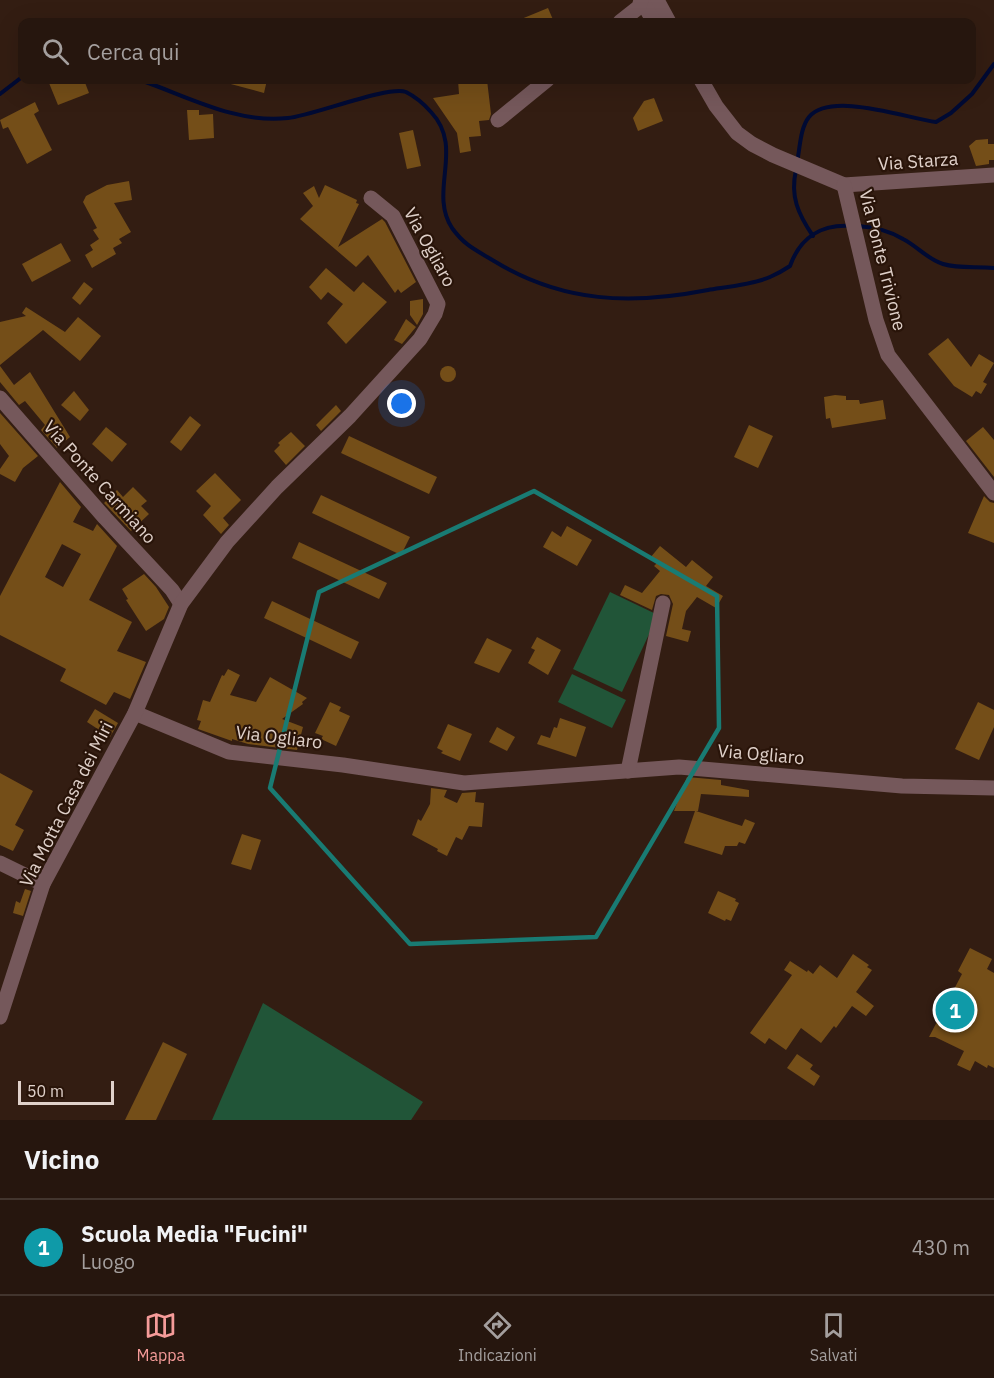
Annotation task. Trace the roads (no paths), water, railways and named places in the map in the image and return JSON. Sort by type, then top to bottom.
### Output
[{"type":"street","points":[[625,18],[647,0]]},
{"type":"street","points":[[647,0],[653,18]]},
{"type":"street","points":[[647,0],[665,18]]},
{"type":"street","points":[[498,120],[542,84]]},
{"type":"street","name":"Via Ponte Trivione","points":[[703,84],[736,133],[773,155],[844,186],[876,320],[888,355],[994,493]]},
{"type":"street","name":"Via Starza","points":[[844,186],[994,175]]},
{"type":"street","name":"Via Ogliaro","points":[[371,198],[393,216],[405,235],[411,254],[438,304],[435,314],[420,339],[350,416],[277,486],[227,542],[182,604],[135,713],[229,752],[343,765],[464,783],[679,767],[902,786],[994,788]]},
{"type":"street","name":"Via Ponte Carmiano","points":[[0,398],[182,604]]},
{"type":"street","points":[[628,771],[663,603]]},
{"type":"street","name":"Via Motta Casa dei Miri","points":[[0,1017],[43,884],[135,713]]},
{"type":"street","points":[[0,863],[43,884]]},
{"type":"waterway","points":[[797,162],[806,122],[809,117],[820,110],[834,106],[851,106],[936,122],[951,113],[972,94],[994,64]]},
{"type":"waterway","points":[[0,94],[18,80]]},
{"type":"waterway","points":[[151,84],[231,113],[269,119],[299,116],[384,93],[406,92],[426,106],[441,126],[446,155],[443,199],[452,228],[466,243],[494,261],[520,275],[572,293],[598,297],[652,298],[757,282],[790,266],[794,256],[806,241],[821,230],[851,226]]},
{"type":"waterway","points":[[796,170],[795,197],[803,220],[813,236]]},
{"type":"waterway","points":[[858,226],[875,228],[893,234],[943,264],[994,268]]},
{"type":"place","name":"Scuola Media \"Fucini\"","points":[[955,1010]]}]
